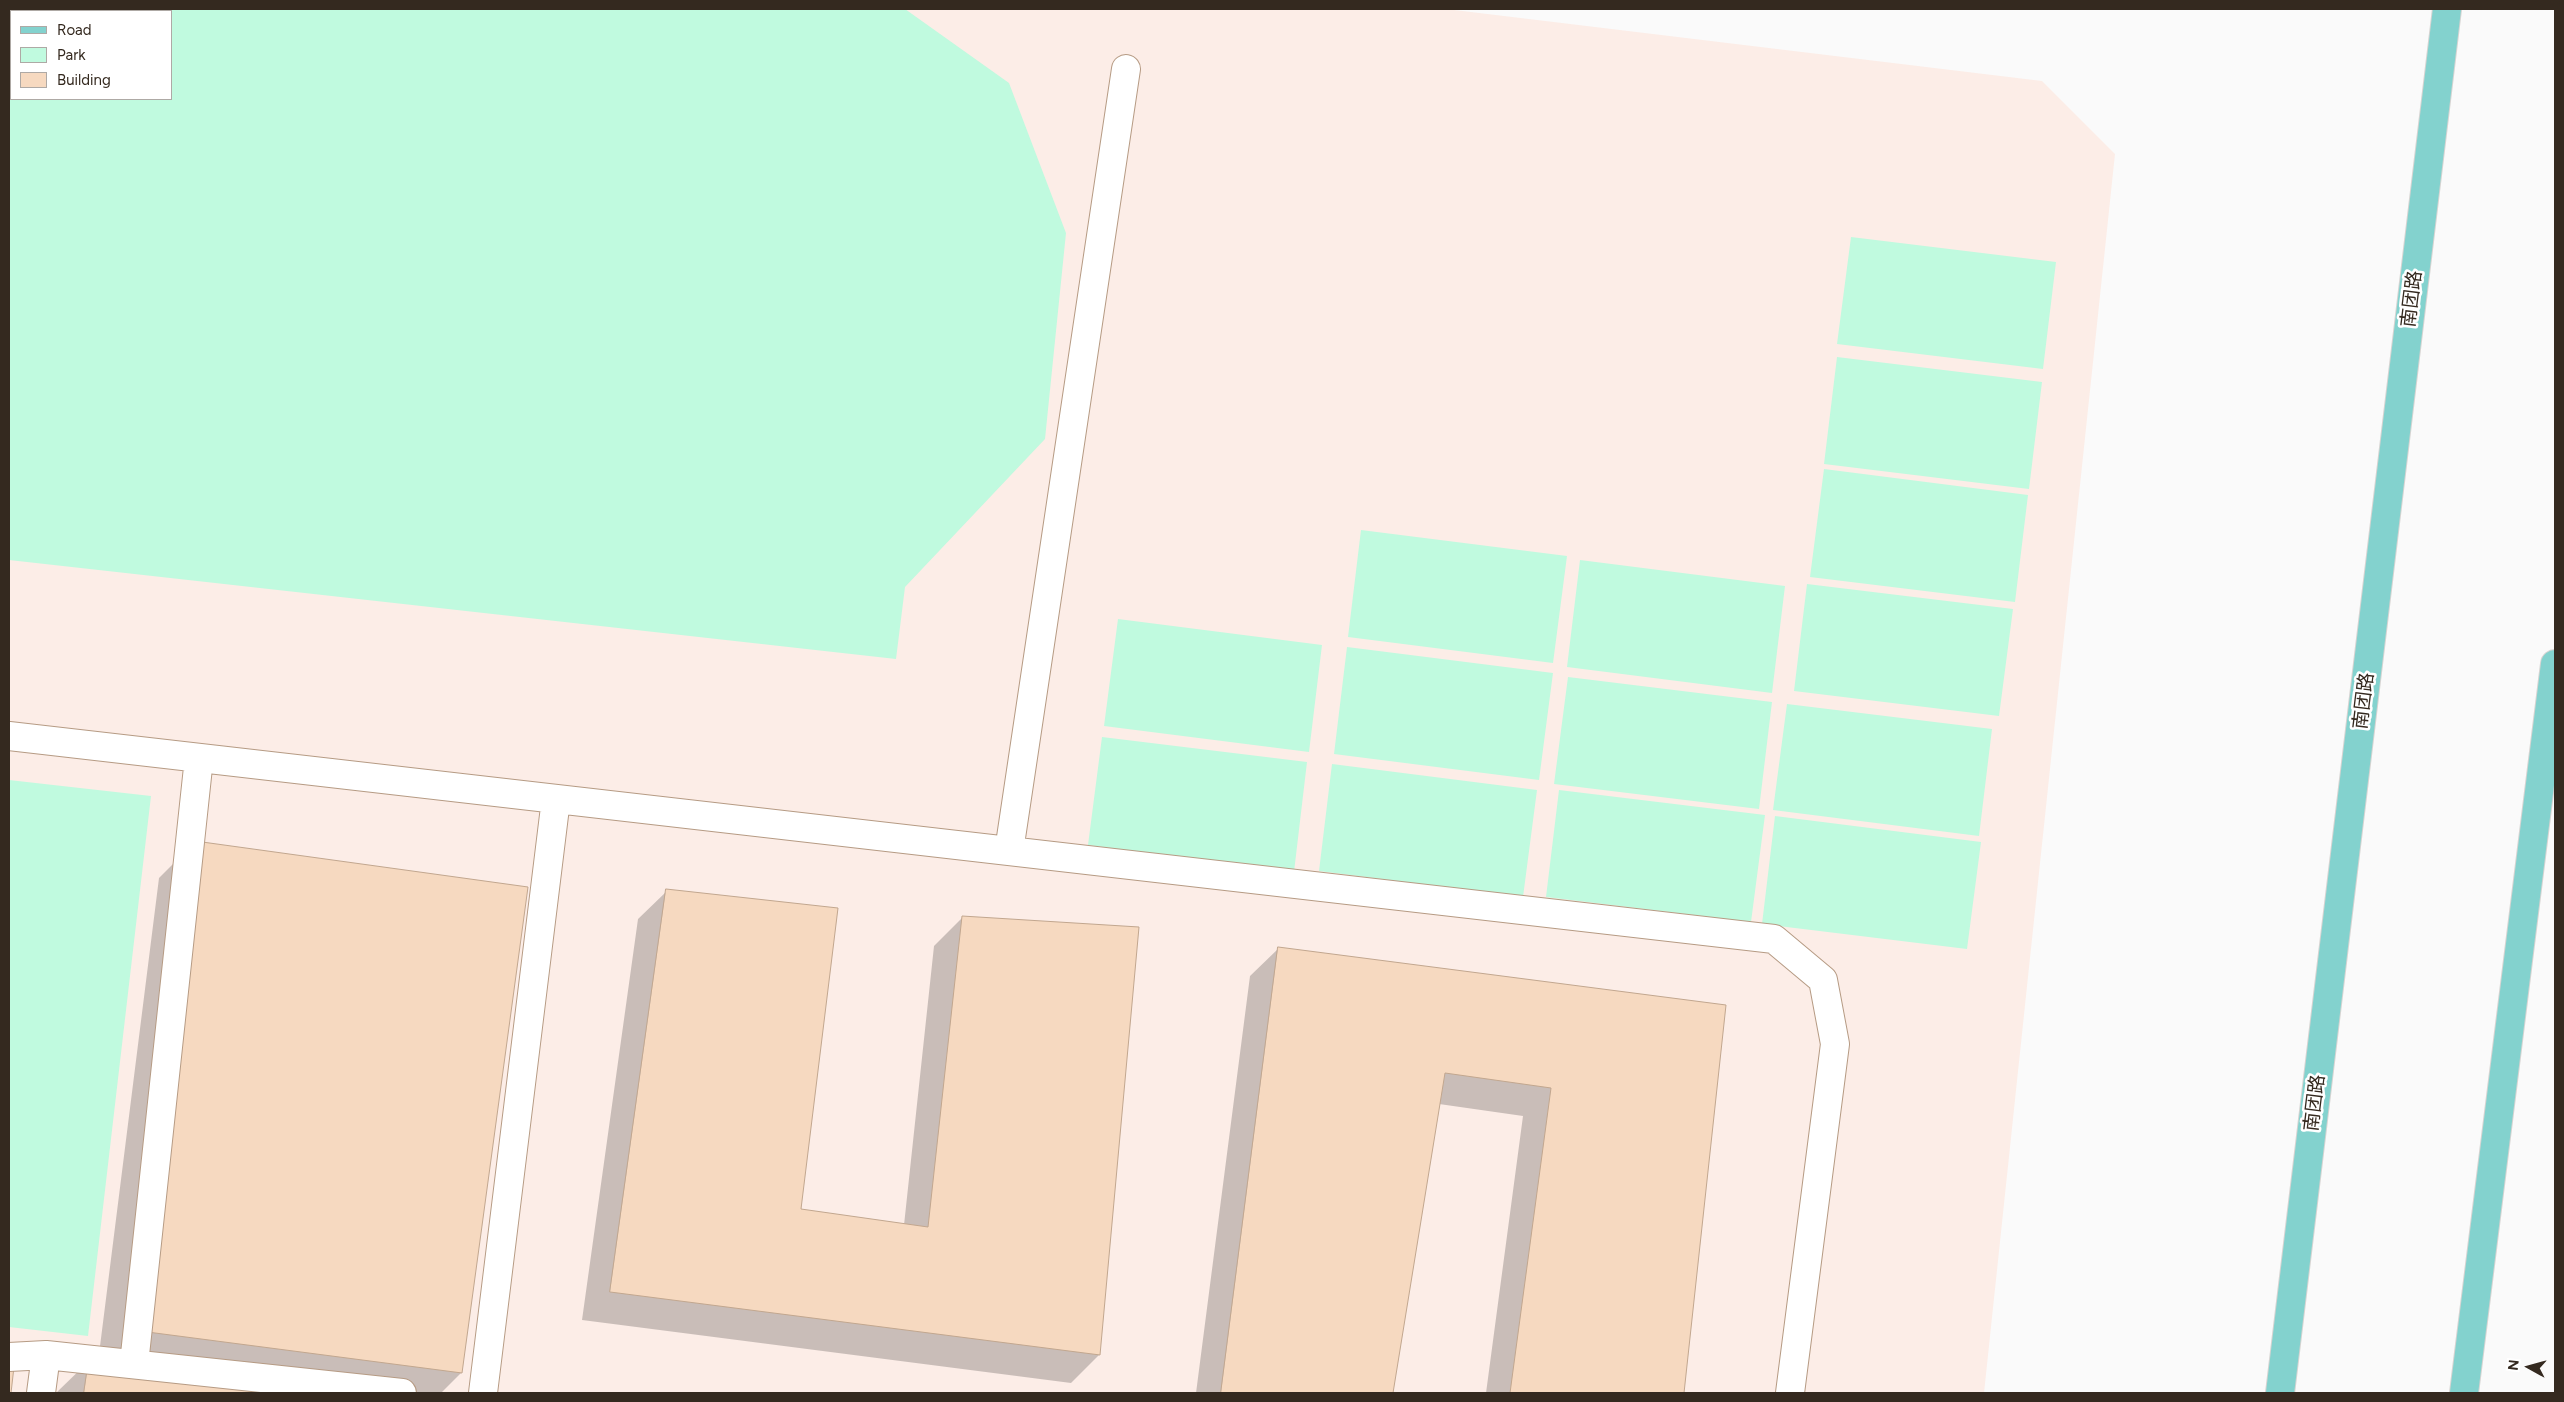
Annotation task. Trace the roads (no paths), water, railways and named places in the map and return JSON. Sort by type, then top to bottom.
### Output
[{"type":"main road","name":"南团路","points":[[2280,1393],[2447,9]]},
{"type":"main road","points":[[2464,1393],[2555,664]]},
{"type":"street","points":[[1009,851],[1126,68]]},
{"type":"street","points":[[9,736],[1774,939],[1823,980],[1835,1044],[1790,1393]]},
{"type":"street","points":[[134,1364],[199,758]]},
{"type":"street","points":[[483,1393],[556,799]]},
{"type":"street","points":[[41,1393],[46,1355]]},
{"type":"street","points":[[9,1357],[46,1355],[134,1364],[335,1390],[402,1393]]}]
